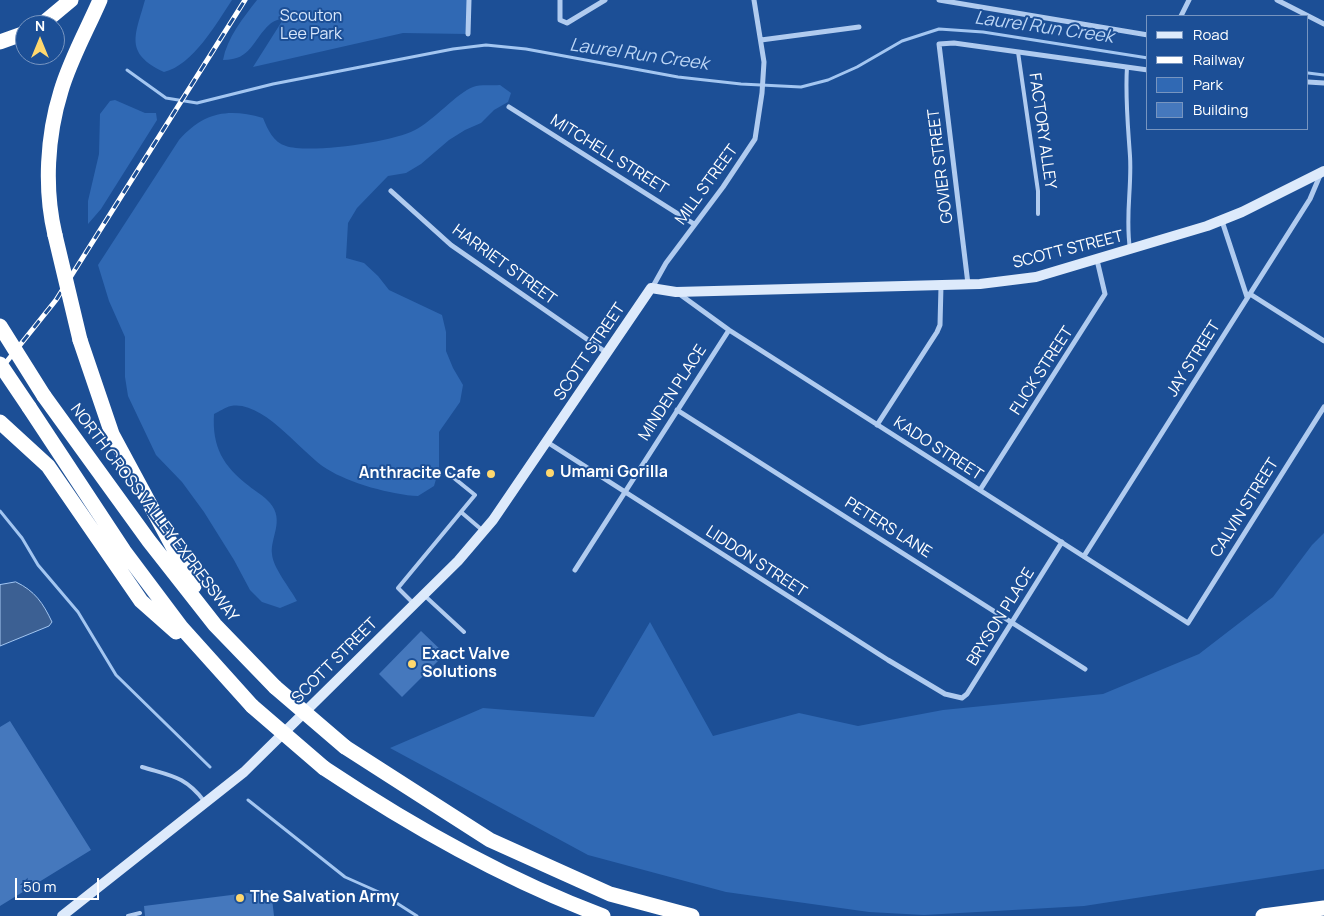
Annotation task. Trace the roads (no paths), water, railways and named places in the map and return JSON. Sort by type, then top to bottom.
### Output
[{"type":"highway","points":[[53,15],[71,0]]},
{"type":"highway","points":[[100,0],[65,78],[54,121],[48,180],[54,235],[80,340],[112,434],[215,625]]},
{"type":"highway","points":[[0,42],[15,37]]},
{"type":"highway","name":"NORTH CROSS VALLEY EXPRESSWAY","points":[[0,326],[44,396],[149,541],[215,625],[275,687],[345,747],[490,840],[610,894],[692,916]]},
{"type":"highway","points":[[0,364],[124,551],[181,627],[252,706],[324,768],[376,802],[510,877],[603,916]]},
{"type":"highway","points":[[0,422],[48,466],[105,545],[141,601],[211,662]]},
{"type":"highway","points":[[1263,916],[1324,908]]},
{"type":"street","points":[[468,34],[469,0]]},
{"type":"street","points":[[560,0],[560,20],[567,24],[605,0]]},
{"type":"street","name":"MILL STREET","points":[[651,288],[666,263],[748,152],[755,139],[764,74],[761,40],[754,0]]},
{"type":"street","points":[[939,0],[1146,35]]},
{"type":"street","points":[[1182,15],[1189,0]]},
{"type":"street","points":[[1277,0],[1306,15]]},
{"type":"street","points":[[1309,16],[1324,24]]},
{"type":"street","points":[[761,40],[859,27]]},
{"type":"street","name":"GOVIER STREET","points":[[968,284],[939,44],[954,43],[1018,52]]},
{"type":"street","points":[[1018,52],[1146,70]]},
{"type":"street","points":[[1309,82],[1324,83]]},
{"type":"street","name":"MITCHELL STREET","points":[[510,107],[694,224]]},
{"type":"street","name":"SCOTT STREET","points":[[62,916],[244,772],[484,532],[651,288],[676,292],[941,286],[1036,277],[1222,221],[1323,172]]},
{"type":"street","name":"JAY STREET","points":[[1084,556],[1314,192],[1323,172]]},
{"type":"street","name":"HARRIET STREET","points":[[391,191],[451,245],[607,353]]},
{"type":"street","points":[[1222,221],[1248,296],[1324,340]]},
{"type":"street","name":"FLICK STREET","points":[[980,490],[1105,294],[1097,260]]},
{"type":"street","points":[[877,425],[937,332],[940,325],[941,286]]},
{"type":"street","name":"KADO STREET","points":[[676,292],[729,330],[1188,623]]},
{"type":"street","name":"MINDEN PLACE","points":[[575,570],[729,330]]},
{"type":"street","name":"CALVIN STREET","points":[[1188,623],[1324,408]]},
{"type":"street","name":"PETERS LANE","points":[[677,410],[1085,669]]},
{"type":"street","name":"LIDDON STREET","points":[[547,442],[888,660],[955,698]]},
{"type":"street","name":"BRYSON PLACE","points":[[955,698],[962,698],[967,694],[1062,542]]},
{"type":"lane","name":"FACTORY ALLEY","points":[[1018,52],[1038,191],[1038,214]]},
{"type":"lane","points":[[1127,67],[1125,91],[1130,157],[1126,226],[1130,250]]},
{"type":"lane","points":[[414,604],[398,588],[474,495],[449,474]]},
{"type":"lane","points":[[461,512],[484,532]]},
{"type":"lane","points":[[424,594],[442,614],[464,632]]},
{"type":"lane","points":[[142,767],[182,780],[192,786],[205,803]]},
{"type":"lane","points":[[128,916],[140,913]]},
{"type":"waterway","name":"Laurel Run Creek","points":[[127,70],[166,98],[197,103],[273,84],[453,49],[486,45],[526,49],[678,77],[741,84],[801,87],[828,80],[857,67],[902,41],[939,29],[983,32],[1146,58]]},
{"type":"waterway","name":"Laurel Run Creek","points":[[1309,73],[1324,75]]},
{"type":"waterway","points":[[0,511],[22,538],[38,565],[78,612],[116,675],[210,767]]},
{"type":"waterway","points":[[248,800],[345,877],[381,893],[417,916]]},
{"type":"railway","points":[[0,370],[56,300],[245,0]]},
{"type":"place","name":"Umami Gorilla","points":[[550,473]]},
{"type":"place","name":"Anthracite Cafe","points":[[491,474]]},
{"type":"place","name":"Exact Valve Solutions","points":[[412,664]]},
{"type":"place","name":"The Salvation Army","points":[[240,898]]},
{"type":"park label","name":"Scouton Lee Park","points":[[311,26]]}]
